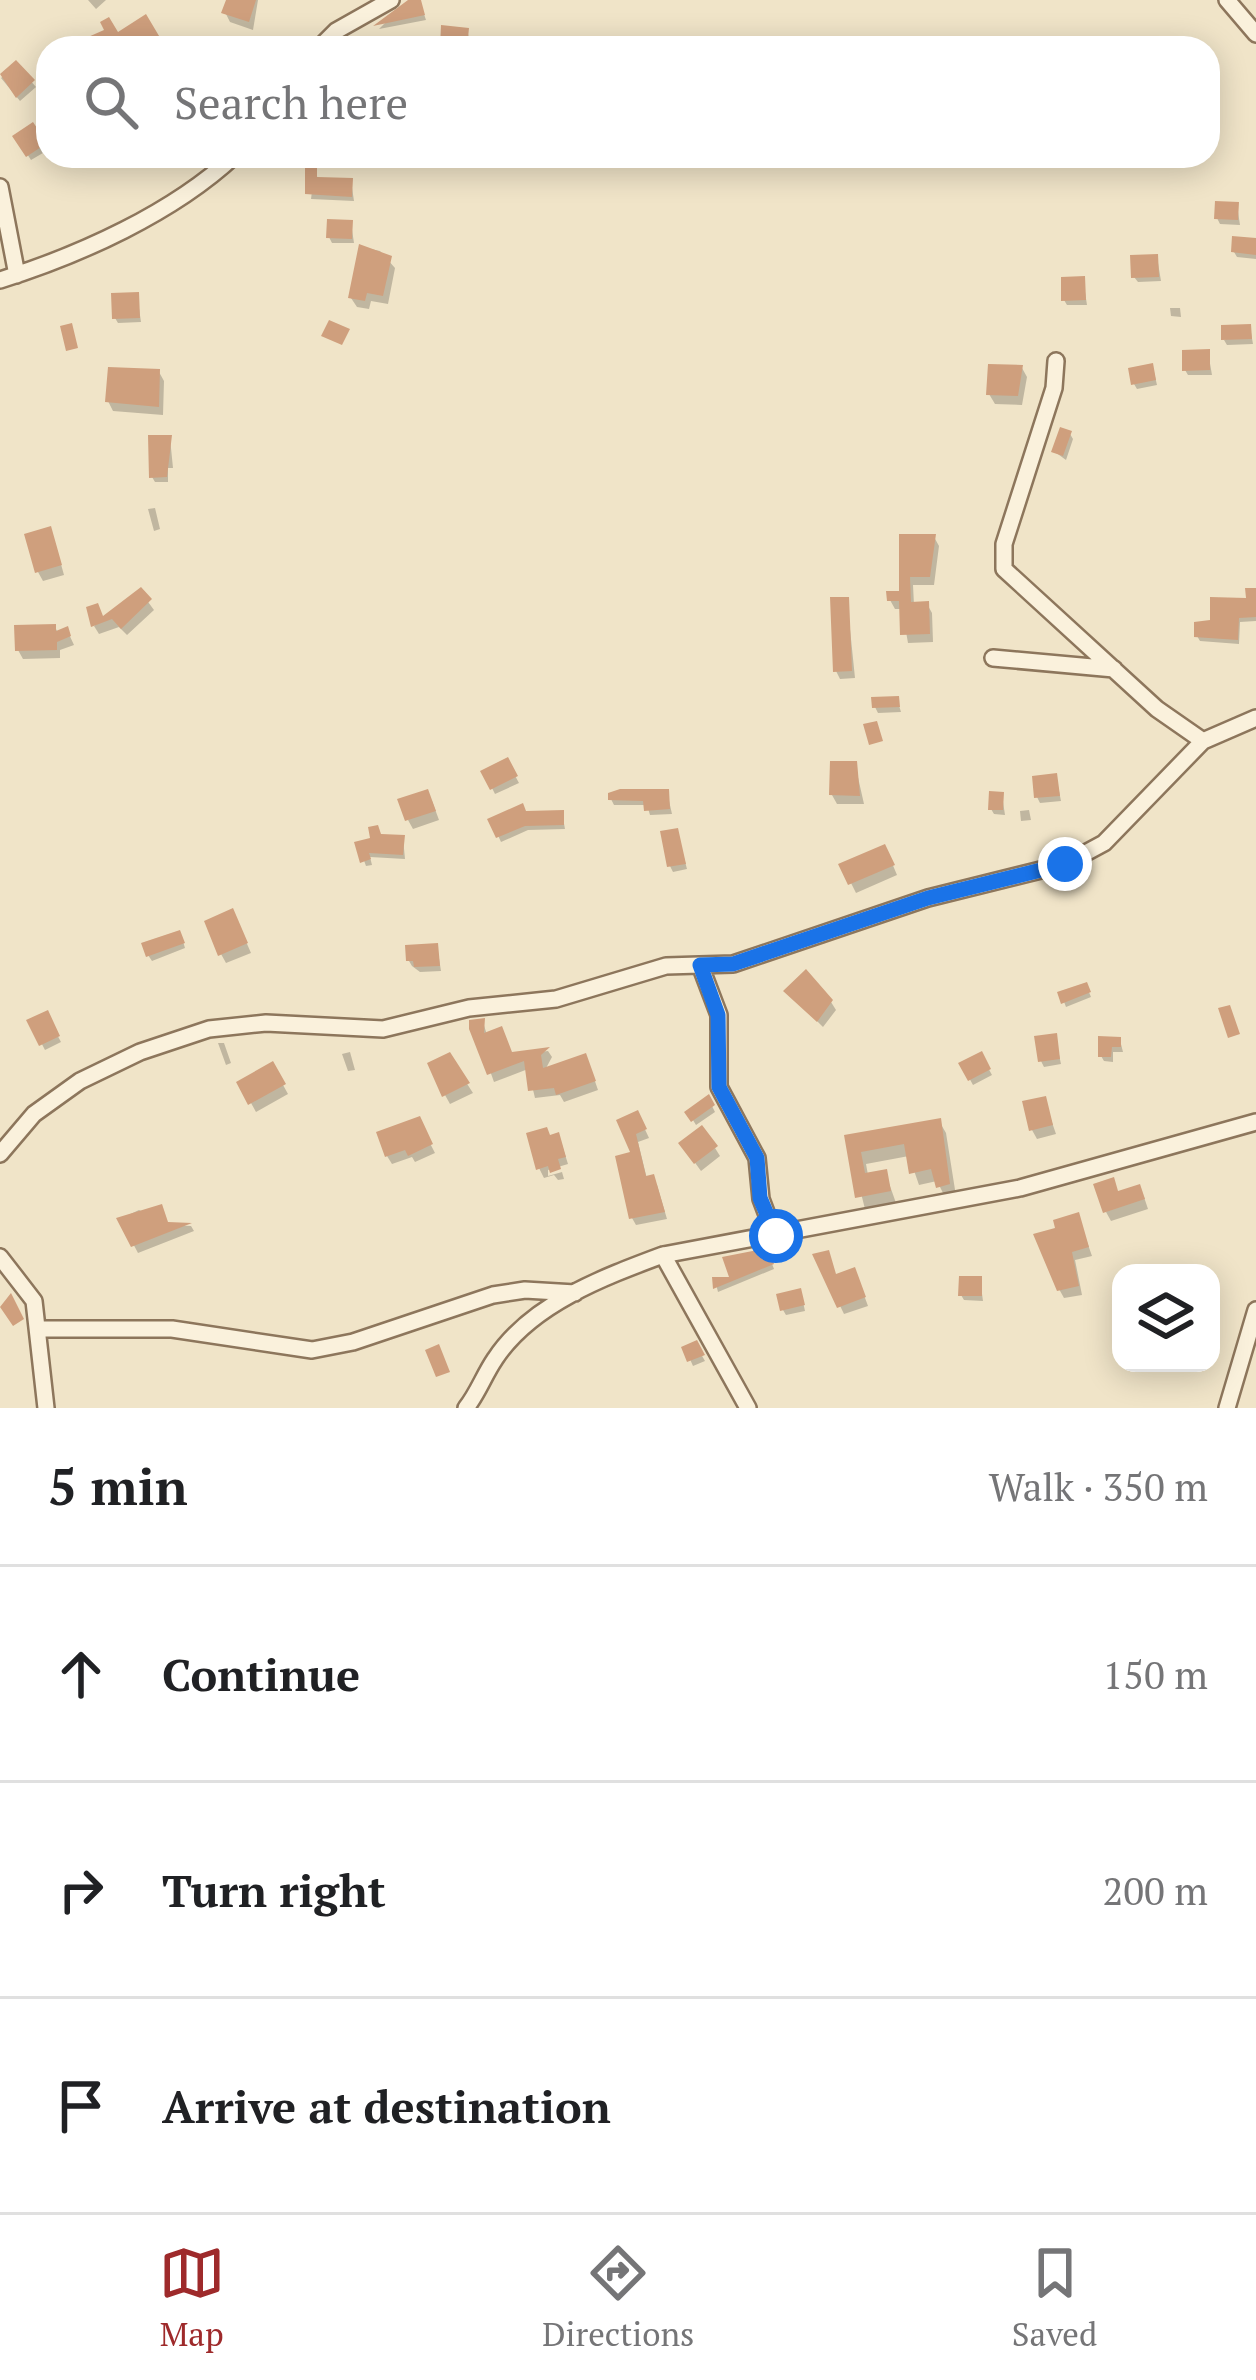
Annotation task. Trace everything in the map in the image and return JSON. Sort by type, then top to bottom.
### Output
[{"type":"street","points":[[331,36],[391,0]]},
{"type":"street","points":[[1227,0],[1256,34]]},
{"type":"street","points":[[0,187],[8,277],[148,214],[220,168]]},
{"type":"street","points":[[1056,361],[1054,388],[1001,558],[1010,578],[1203,741]]},
{"type":"street","points":[[993,658],[1114,669]]},
{"type":"street","points":[[0,1154],[34,1114],[80,1081],[140,1052],[209,1029],[266,1023],[383,1028],[469,1008],[556,999],[666,966],[733,964],[928,898],[1085,856],[1154,797],[1203,741],[1256,718]]},
{"type":"street","points":[[700,965],[718,1015],[719,1087],[757,1158],[760,1198],[776,1236]]},
{"type":"street","points":[[466,1408],[496,1357],[528,1323],[575,1292],[663,1256],[1020,1188],[1256,1122]]},
{"type":"street","points":[[663,1256],[748,1408]]},
{"type":"street","points":[[0,1257],[34,1301],[41,1329],[46,1408]]},
{"type":"street","points":[[41,1329],[172,1329],[312,1350],[352,1342],[493,1295],[575,1292]]},
{"type":"street","points":[[1227,1408],[1256,1310]]},
{"type":"building","points":[[226,0],[256,0],[249,22],[221,13]]},
{"type":"building","points":[[408,0],[421,0],[425,15],[373,26]]},
{"type":"building","points":[[146,14],[159,36],[90,36],[104,30],[100,22],[109,17],[118,32]]},
{"type":"building","points":[[441,25],[469,28],[468,36],[441,36]]},
{"type":"building","points":[[16,60],[35,80],[16,98],[0,74]]},
{"type":"building","points":[[33,122],[36,150],[26,157],[12,136]]},
{"type":"building","points":[[305,168],[317,168],[317,177],[353,178],[352,197],[305,194]]},
{"type":"building","points":[[1215,201],[1239,202],[1238,220],[1214,219]]},
{"type":"building","points":[[327,219],[353,220],[352,239],[326,238]]},
{"type":"building","points":[[1232,236],[1256,238],[1256,255],[1231,252]]},
{"type":"building","points":[[359,244],[392,256],[383,296],[367,293],[365,301],[348,298]]},
{"type":"building","points":[[1158,254],[1159,277],[1131,278],[1130,255]]},
{"type":"building","points":[[1085,276],[1086,300],[1061,301],[1061,277]]},
{"type":"building","points":[[139,292],[140,318],[112,319],[111,293]]},
{"type":"building","points":[[329,320],[350,329],[342,345],[321,336]]},
{"type":"building","points":[[72,323],[78,348],[66,351],[60,326]]},
{"type":"building","points":[[1251,324],[1252,339],[1221,340],[1221,325]]},
{"type":"building","points":[[1210,349],[1210,370],[1182,371],[1182,350]]},
{"type":"building","points":[[1153,363],[1156,380],[1131,385],[1128,368]]},
{"type":"building","points":[[988,364],[1023,365],[1018,396],[986,395]]},
{"type":"building","points":[[108,367],[160,369],[159,407],[105,402]]},
{"type":"building","points":[[1060,427],[1072,431],[1063,456],[1051,452]]},
{"type":"building","points":[[148,435],[172,435],[167,477],[149,478]]},
{"type":"building","points":[[51,526],[62,565],[35,573],[24,534]]},
{"type":"building","points":[[899,534],[936,534],[930,577],[910,577],[911,602],[929,601],[930,634],[900,635],[899,601],[887,601],[886,591],[899,591]]},
{"type":"building","points":[[141,587],[152,599],[121,629],[112,619],[91,627],[86,607],[98,603],[103,616]]},
{"type":"building","points":[[1245,588],[1256,588],[1256,617],[1239,618],[1238,640],[1194,637],[1194,622],[1210,620],[1210,597],[1246,598]]},
{"type":"building","points":[[830,597],[849,597],[852,671],[833,672]]},
{"type":"building","points":[[56,624],[56,631],[68,626],[71,636],[57,642],[57,650],[15,651],[14,625]]},
{"type":"building","points":[[899,696],[900,707],[872,708],[871,697]]},
{"type":"building","points":[[877,721],[883,741],[869,745],[863,724]]},
{"type":"building","points":[[508,757],[518,776],[490,790],[480,771]]},
{"type":"building","points":[[830,761],[857,761],[860,796],[829,795]]},
{"type":"building","points":[[1057,773],[1060,796],[1034,798],[1032,776]]},
{"type":"building","points":[[428,789],[436,811],[405,821],[397,799]]},
{"type":"building","points":[[669,789],[670,809],[644,811],[643,801],[608,800],[608,793]]},
{"type":"building","points":[[989,791],[1004,792],[1003,810],[988,810]]},
{"type":"building","points":[[523,803],[526,811],[564,810],[564,825],[525,826],[496,838],[487,819]]},
{"type":"building","points":[[378,825],[381,834],[405,835],[403,855],[369,853],[371,859],[360,863],[354,842],[370,838],[368,827]]},
{"type":"building","points":[[678,828],[686,864],[667,867],[660,831]]},
{"type":"building","points":[[885,844],[895,865],[848,885],[838,864]]},
{"type":"building","points":[[233,908],[248,943],[218,956],[204,921]]},
{"type":"building","points":[[180,930],[185,943],[146,957],[141,943]]},
{"type":"building","points":[[438,943],[440,966],[414,967],[413,961],[406,961],[405,945]]},
{"type":"building","points":[[806,969],[833,1000],[817,1022],[783,991]]},
{"type":"building","points":[[1087,982],[1091,992],[1061,1004],[1057,992]]},
{"type":"building","points":[[1230,1005],[1240,1034],[1228,1038],[1218,1008]]},
{"type":"building","points":[[48,1010],[60,1036],[39,1046],[26,1020]]},
{"type":"building","points":[[485,1018],[484,1033],[502,1026],[512,1052],[550,1047],[541,1055],[543,1068],[586,1053],[596,1081],[556,1095],[554,1088],[528,1091],[524,1061],[487,1075],[469,1029],[469,1020]]},
{"type":"building","points":[[1057,1033],[1060,1059],[1038,1062],[1034,1036]]},
{"type":"building","points":[[1098,1036],[1121,1037],[1121,1047],[1112,1047],[1111,1057],[1098,1057]]},
{"type":"building","points":[[982,1051],[991,1069],[968,1081],[958,1063]]},
{"type":"building","points":[[450,1052],[470,1083],[442,1097],[427,1063]]},
{"type":"building","points":[[273,1061],[286,1084],[248,1105],[236,1082]]},
{"type":"building","points":[[709,1094],[715,1105],[691,1122],[684,1112]]},
{"type":"building","points":[[1046,1096],[1053,1125],[1029,1131],[1022,1101]]},
{"type":"building","points":[[638,1110],[647,1129],[636,1134],[646,1176],[654,1174],[665,1212],[629,1219],[615,1156],[630,1152],[616,1120]]},
{"type":"building","points":[[420,1116],[433,1144],[408,1156],[405,1150],[385,1157],[376,1132]]},
{"type":"building","points":[[941,1118],[950,1184],[936,1188],[931,1169],[909,1174],[904,1144],[861,1152],[865,1173],[887,1169],[891,1191],[855,1198],[844,1135]]},
{"type":"building","points":[[702,1125],[718,1146],[694,1164],[678,1143]]},
{"type":"building","points":[[547,1127],[550,1135],[559,1132],[566,1157],[558,1159],[561,1169],[550,1173],[548,1166],[536,1170],[526,1133]]},
{"type":"building","points":[[1114,1177],[1118,1191],[1140,1184],[1145,1199],[1103,1213],[1093,1184]]},
{"type":"building","points":[[162,1204],[168,1222],[192,1223],[131,1247],[116,1218]]},
{"type":"building","points":[[1079,1212],[1089,1247],[1072,1252],[1079,1286],[1057,1291],[1033,1234],[1055,1228],[1053,1220]]},
{"type":"building","points":[[768,1248],[774,1264],[713,1289],[712,1277],[729,1277],[722,1257]]},
{"type":"building","points":[[829,1250],[836,1274],[855,1267],[866,1297],[837,1308],[812,1254]]},
{"type":"building","points":[[959,1276],[982,1276],[982,1296],[958,1296]]},
{"type":"building","points":[[801,1288],[805,1305],[780,1311],[776,1294]]},
{"type":"building","points":[[11,1293],[24,1319],[13,1326],[0,1307]]},
{"type":"building","points":[[697,1340],[705,1355],[687,1362],[681,1347]]},
{"type":"building","points":[[439,1344],[450,1372],[436,1377],[425,1350]]},
{"type":"route","points":[[776,1236],[760,1198],[757,1158],[719,1087],[716,997],[700,965],[733,964],[928,898],[1065,864]]}]
